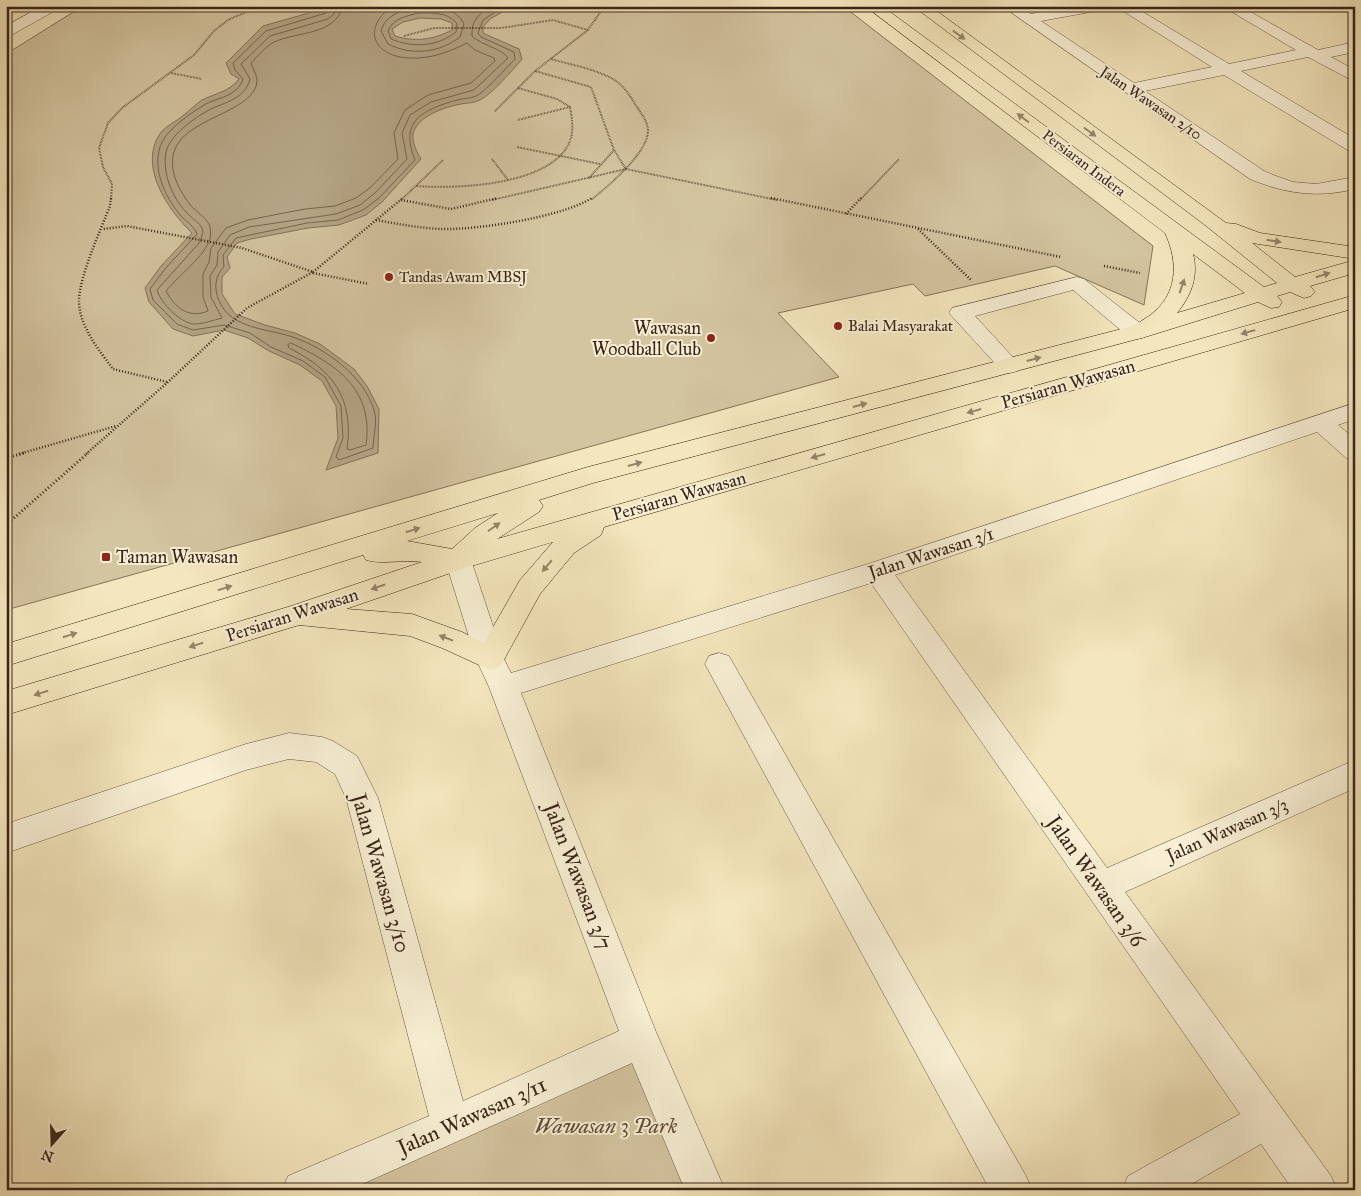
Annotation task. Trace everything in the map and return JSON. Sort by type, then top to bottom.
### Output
[{"type":"main road","name":"Persiaran Indera","points":[[872,6],[1260,295],[1295,319]]},
{"type":"main road","name":"Persiaran Indera","points":[[920,6],[1212,221],[1292,285],[1331,308]]},
{"type":"main road","points":[[1212,221],[1256,238],[1355,254]]},
{"type":"main road","points":[[1137,332],[1155,322],[1168,310],[1178,296],[1184,282],[1187,268],[1185,255],[1174,230]]},
{"type":"main road","name":"Persiaran Wawasan","points":[[6,655],[588,476],[1137,332],[1355,266]]},
{"type":"main road","name":"Persiaran Wawasan","points":[[6,703],[293,616],[458,560],[1355,301]]},
{"type":"main road","points":[[282,570],[398,549],[426,551],[458,560],[479,538],[503,521],[588,476]]},
{"type":"main road","points":[[293,616],[412,626],[452,640],[497,673],[530,587],[565,546],[612,515]]},
{"type":"street","points":[[6,32],[53,6]]},
{"type":"street","name":"Jalan Wawasan 2/10","points":[[1009,6],[1257,174],[1277,184],[1298,190],[1318,191],[1355,183]]},
{"type":"street","points":[[1028,19],[1096,6]]},
{"type":"street","points":[[1122,6],[1225,70],[1355,146]]},
{"type":"street","points":[[1228,6],[1355,77]]},
{"type":"street","points":[[1131,89],[1355,47]]},
{"type":"street","points":[[1010,366],[960,313],[1077,283],[1137,332]]},
{"type":"street","name":"Jalan Wawasan 3/1","points":[[497,673],[878,571],[1355,411]]},
{"type":"street","points":[[1320,422],[1355,452]]},
{"type":"street","name":"Jalan Wawasan 3/7","points":[[458,560],[497,673],[641,1040],[705,1190]]},
{"type":"street","name":"Jalan Wawasan 3/6","points":[[878,571],[1100,887],[1317,1190]]},
{"type":"street","points":[[719,664],[1012,1190]]},
{"type":"street","name":"Jalan Wawasan 3/10","points":[[6,839],[246,757],[289,746],[322,750],[346,765],[362,798],[373,834],[451,1126]]},
{"type":"street","name":"Jalan Wawasan 3/3","points":[[1100,887],[1355,773]]},
{"type":"street","name":"Jalan Wawasan 3/11","points":[[302,1190],[451,1126],[641,1040]]},
{"type":"street","points":[[1142,1190],[1267,1120]]},
{"type":"path","points":[[168,382],[113,369],[95,344],[84,321],[80,300],[85,272],[103,229],[110,206],[112,184],[103,167],[99,148],[108,124],[122,108],[194,55],[214,30],[228,20],[260,6]]},
{"type":"path","points":[[495,111],[535,71],[588,30],[601,11],[600,6]]},
{"type":"path","points":[[404,36],[416,32],[448,28],[518,26],[552,20],[588,30]]},
{"type":"path","points":[[376,220],[406,226],[443,229],[517,222],[553,213],[590,200],[626,169],[645,143],[648,131],[645,119],[637,103],[625,87],[603,74],[551,59]]},
{"type":"path","points":[[535,71],[591,87],[614,150],[626,169]]},
{"type":"path","points":[[170,73],[202,79]]},
{"type":"path","points":[[518,88],[547,96],[570,107]]},
{"type":"path","points":[[518,120],[570,107]]},
{"type":"path","points":[[416,186],[466,187],[508,180],[543,166],[560,156],[568,146],[573,133],[570,107]]},
{"type":"path","points":[[517,147],[600,164]]},
{"type":"path","points":[[588,179],[614,150]]},
{"type":"path","points":[[492,158],[508,180]]},
{"type":"path","points":[[846,214],[899,159]]},
{"type":"path","points":[[6,525],[168,382],[247,308],[313,272],[401,200],[443,160]]},
{"type":"path","points":[[401,200],[451,209],[626,169],[1063,257]]},
{"type":"path","points":[[103,229],[128,226],[242,248],[313,272],[369,284]]},
{"type":"path","points":[[918,228],[995,304]]},
{"type":"path","points":[[1101,265],[1140,273]]},
{"type":"path","points":[[6,458],[119,425]]},
{"type":"green space","points":[[83,6],[843,6],[1153,246],[1144,305],[1055,266],[925,296],[913,284],[778,313],[839,377],[6,610],[6,54]]},
{"type":"green space","name":"Wawasan 3 Park","points":[[641,1040],[705,1190],[293,1190]]},
{"type":"water","points":[[333,6],[513,6],[490,19],[483,27],[483,33],[519,49],[522,59],[485,97],[432,113],[420,122],[413,137],[415,147],[421,159],[382,202],[366,215],[339,225],[308,228],[237,243],[227,257],[230,268],[222,277],[222,294],[235,314],[295,333],[320,344],[354,369],[367,386],[379,409],[378,453],[326,470],[338,438],[336,406],[322,381],[300,365],[269,351],[248,338],[224,330],[193,336],[173,329],[149,302],[145,288],[161,266],[192,233],[174,212],[158,186],[152,158],[155,144],[162,131],[167,127],[200,102],[227,90],[239,79],[231,74],[226,63],[263,26]],"holes":[[[420,18],[441,19],[452,23],[452,30],[431,38],[402,38],[395,36],[392,29],[403,22]]]},
{"type":"place","name":"Tandas Awam MBSJ","points":[[389,277]]},
{"type":"place","name":"Balai Masyarakat","points":[[838,326]]},
{"type":"place","name":"Wawasan Woodball Club","points":[[711,338]]},
{"type":"place","name":"Taman Wawasan","points":[[106,557]]}]
